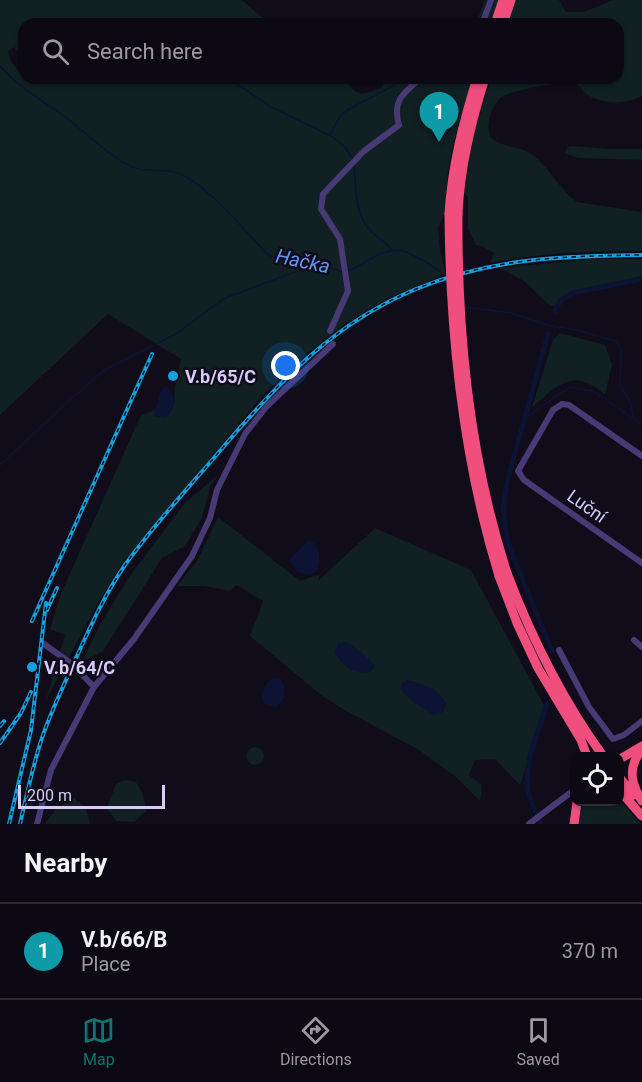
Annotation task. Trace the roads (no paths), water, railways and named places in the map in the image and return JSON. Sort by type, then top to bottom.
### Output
[{"type":"highway","points":[[497,18],[503,0]]},
{"type":"highway","points":[[505,18],[511,0]]},
{"type":"highway","points":[[475,84],[458,142],[453,170],[453,214],[470,401],[503,574],[517,623],[538,668],[585,752]]},
{"type":"highway","points":[[453,214],[466,144],[483,84]]},
{"type":"highway","points":[[503,574],[546,664],[573,713],[600,752]]},
{"type":"highway","points":[[578,736],[590,752]]},
{"type":"highway","points":[[591,741],[603,752]]},
{"type":"highway","points":[[624,757],[642,748]]},
{"type":"highway","points":[[642,748],[634,762],[632,776],[642,803]]},
{"type":"highway","points":[[624,783],[642,803]]},
{"type":"highway","points":[[624,796],[642,816]]},
{"type":"highway","points":[[574,822],[578,806]]},
{"type":"street","points":[[484,18],[491,0]]},
{"type":"street","points":[[330,332],[348,291],[340,239],[321,209],[323,194],[364,151],[399,125],[396,116],[397,102],[414,84]]},
{"type":"street","points":[[37,824],[51,770],[94,687],[134,639],[192,556],[210,518],[217,490],[245,434],[267,406],[333,344]]},
{"type":"street","name":"Luční","points":[[642,456],[568,405],[562,405],[553,410],[518,471],[524,480],[642,563]]},
{"type":"street","points":[[634,640],[642,647]]},
{"type":"street","points":[[44,644],[73,665],[94,687]]},
{"type":"street","points":[[559,650],[577,687],[613,739],[624,735],[642,721]]},
{"type":"street","points":[[532,822],[570,793]]},
{"type":"water","points":[[166,386],[174,398],[174,406],[166,418],[154,416],[161,390]]},
{"type":"water","points":[[309,539],[318,550],[319,562],[317,571],[309,575],[297,572],[289,560]]},
{"type":"water","points":[[345,642],[373,663],[375,666],[372,671],[361,673],[345,666],[335,651],[338,644]]},
{"type":"water","points":[[272,678],[279,678],[285,689],[283,698],[275,708],[265,704],[262,698],[265,686]]},
{"type":"water","points":[[407,680],[435,690],[446,704],[443,712],[434,715],[412,701],[401,690],[401,685]]},
{"type":"waterway","name":"Hačka","points":[[0,66],[18,84]]},
{"type":"waterway","name":"Hačka","points":[[19,84],[120,160],[139,169],[175,172],[188,178],[229,213],[267,254],[273,257],[303,258],[342,272]]},
{"type":"waterway","points":[[237,84],[271,107],[329,135]]},
{"type":"waterway","points":[[352,158],[345,147],[330,135],[340,116],[396,84]]},
{"type":"waterway","points":[[354,166],[358,208],[361,216],[370,230],[392,249]]},
{"type":"waterway","name":"Hačka","points":[[347,272],[374,257],[396,250],[428,263],[444,276],[447,284]]},
{"type":"waterway","points":[[0,465],[103,371],[176,334],[225,298],[317,264]]},
{"type":"waterway","points":[[555,311],[561,300],[573,293],[642,279]]},
{"type":"waterway","name":"Hačka","points":[[465,307],[511,313],[551,326],[577,330],[615,341],[620,346],[621,352],[620,385],[631,404],[633,418],[642,425]]},
{"type":"waterway","points":[[548,334],[508,478],[503,508],[508,544],[552,651]]},
{"type":"waterway","points":[[525,418],[571,387],[593,391],[631,417]]},
{"type":"waterway","points":[[541,824],[529,796],[527,778],[532,750],[547,704]]},
{"type":"railway","points":[[20,824],[43,735],[90,628],[117,577],[149,534],[225,445],[267,398],[311,355],[360,318],[416,289],[444,279],[472,271],[528,261],[584,256],[642,255]]},
{"type":"railway","points":[[32,621],[152,354]]},
{"type":"railway","points":[[47,610],[57,588]]},
{"type":"railway","points":[[9,824],[31,730],[46,603]]},
{"type":"railway","points":[[0,743],[21,713],[31,692]]},
{"type":"railway","points":[[0,726],[4,721]]},
{"type":"place","name":"V.b/66/B","points":[[439,142]]},
{"type":"place","name":"V.b/65/C","points":[[173,376]]},
{"type":"place","name":"V.b/64/C","points":[[32,667]]}]
